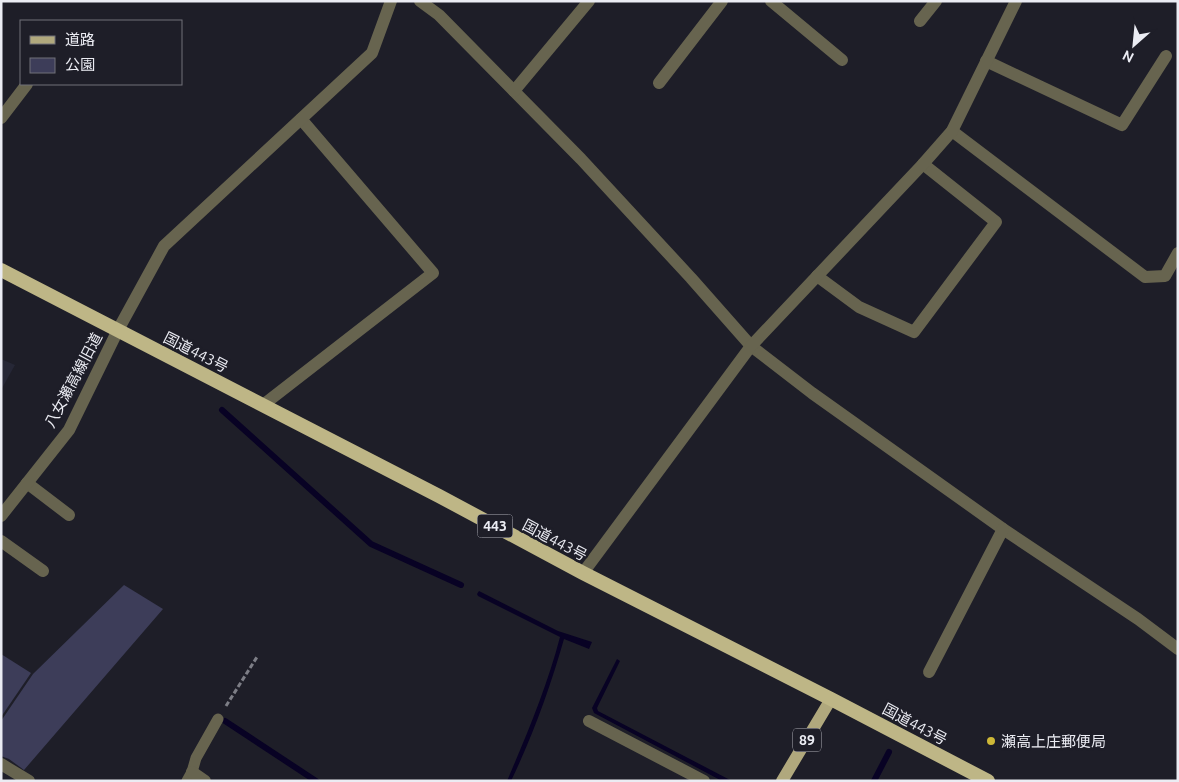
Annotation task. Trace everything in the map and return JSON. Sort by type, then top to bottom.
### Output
[{"type":"highway","name":"国道443号","points":[[1,270],[988,781]]},
{"type":"main road","name":"89","points":[[782,781],[832,699]]},
{"type":"street","name":"八女瀬高線旧道","points":[[1,516],[69,430],[118,330],[164,246],[372,53],[391,1]]},
{"type":"street","points":[[420,1],[439,15],[581,159],[692,278],[751,346],[812,393],[1003,529],[1138,619],[1178,649]]},
{"type":"street","points":[[514,92],[589,1]]},
{"type":"street","points":[[659,83],[722,1]]},
{"type":"street","points":[[771,1],[842,60]]},
{"type":"street","points":[[920,21],[936,1]]},
{"type":"street","points":[[584,573],[751,346],[952,131],[1016,1]]},
{"type":"street","points":[[986,62],[1122,125],[1166,56]]},
{"type":"street","points":[[1,118],[26,85]]},
{"type":"street","points":[[263,405],[433,273],[301,119]]},
{"type":"street","points":[[952,131],[1145,277],[1165,276],[1178,253]]},
{"type":"street","points":[[817,276],[859,307],[914,332],[996,222],[923,164]]},
{"type":"street","points":[[27,483],[69,515]]},
{"type":"street","points":[[929,672],[1003,529]]},
{"type":"street","points":[[1,541],[43,571]]},
{"type":"street","points":[[589,721],[704,781]]},
{"type":"street","points":[[1,764],[29,781]]},
{"type":"street","points":[[189,776],[205,781]]},
{"type":"lane","points":[[189,776],[196,758],[218,719]]},
{"type":"path","points":[[218,719],[258,657]]},
{"type":"shaded area","points":[[1,359],[15,365],[1,390]]},
{"type":"shaded area","points":[[479,591],[558,631],[592,642],[589,649],[564,639],[527,746],[511,781],[507,781],[543,692],[560,637],[478,596]]},
{"type":"shaded area","points":[[617,659],[620,661],[597,708],[598,711],[732,781],[722,781],[594,713],[592,708]]},
{"type":"green space","points":[[124,585],[163,609],[24,770],[9,759],[1,756],[1,721],[33,674]]},
{"type":"green space","points":[[1,654],[31,673],[1,717]]},
{"type":"waterway","points":[[222,410],[371,544],[461,585]]},
{"type":"waterway","points":[[225,721],[316,781]]},
{"type":"waterway","points":[[874,781],[889,752]]},
{"type":"place","name":"瀬高上庄郵便局","points":[[991,741]]}]
